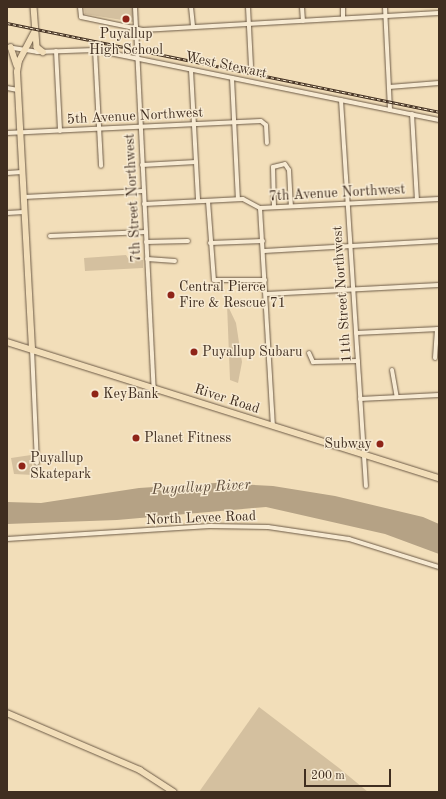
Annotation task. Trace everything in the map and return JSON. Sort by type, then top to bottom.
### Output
[{"type":"main road","points":[[34,7],[35,32],[38,48],[43,52]]},
{"type":"main road","points":[[17,72],[25,50],[35,32]]},
{"type":"main road","points":[[9,47],[17,72],[32,349]]},
{"type":"main road","name":"River Road","points":[[7,342],[439,478]]},
{"type":"main road","points":[[7,713],[140,770],[174,792]]},
{"type":"street","points":[[80,7],[81,17],[137,29],[439,13]]},
{"type":"street","name":"7th Street Northwest","points":[[136,7],[143,191],[154,389]]},
{"type":"street","points":[[192,7],[193,27]]},
{"type":"street","points":[[248,7],[251,66]]},
{"type":"street","points":[[302,7],[303,21]]},
{"type":"street","points":[[343,7],[343,18]]},
{"type":"street","points":[[385,7],[390,110]]},
{"type":"street","name":"West Stewart","points":[[9,47],[43,52],[95,50],[439,120]]},
{"type":"street","points":[[95,50],[101,166]]},
{"type":"street","points":[[56,52],[60,131]]},
{"type":"street","points":[[191,70],[198,201]]},
{"type":"street","points":[[232,78],[238,199]]},
{"type":"street","points":[[389,87],[439,84]]},
{"type":"street","points":[[7,88],[18,90]]},
{"type":"street","name":"11th Street Northwest","points":[[341,100],[366,486]]},
{"type":"street","points":[[412,114],[416,200]]},
{"type":"street","name":"5th Avenue Northwest","points":[[7,134],[234,122],[264,122],[267,143]]},
{"type":"street","points":[[142,165],[196,162]]},
{"type":"street","points":[[274,207],[273,166],[285,164],[289,170],[291,206]]},
{"type":"street","points":[[7,173],[22,172]]},
{"type":"street","points":[[24,197],[143,191]]},
{"type":"street","name":"7th Avenue Northwest","points":[[144,204],[238,199],[251,200],[260,208],[439,199]]},
{"type":"street","points":[[208,200],[210,243],[214,280],[265,280]]},
{"type":"street","points":[[260,208],[264,251],[273,426]]},
{"type":"street","points":[[7,213],[24,212]]},
{"type":"street","points":[[50,236],[146,232]]},
{"type":"street","points":[[146,242],[188,241]]},
{"type":"street","points":[[210,243],[263,241]]},
{"type":"street","points":[[264,251],[439,241]]},
{"type":"street","points":[[147,260],[175,261]]},
{"type":"street","points":[[266,294],[439,285]]},
{"type":"street","points":[[356,333],[438,329],[435,358]]},
{"type":"street","points":[[32,349],[37,463]]},
{"type":"street","points":[[309,353],[313,362],[358,361]]},
{"type":"street","points":[[392,370],[397,397]]},
{"type":"street","points":[[360,399],[439,395]]},
{"type":"street","name":"North Levee Road","points":[[7,539],[210,526],[268,527],[349,539],[439,567]]},
{"type":"shaded area","points":[[84,7],[133,7],[134,22],[85,14]]},
{"type":"shaded area","points":[[126,255],[129,260],[143,260],[143,268],[85,271],[84,258]]},
{"type":"shaded area","points":[[227,304],[236,323],[242,362],[238,383],[230,380]]},
{"type":"shaded area","name":"Puyallup Skatepark","points":[[31,455],[33,475],[14,474],[11,458]]},
{"type":"shaded area","points":[[259,707],[339,768],[368,792],[199,792]]},
{"type":"water","name":"Puyallup River","points":[[215,483],[273,486],[335,496],[423,517],[439,524],[439,554],[385,534],[266,507],[117,520],[7,524],[7,502],[41,503],[139,488]]},
{"type":"railway","points":[[7,23],[439,112]]},
{"type":"place","name":"Puyallup High School","points":[[126,19]]},
{"type":"place","name":"Central Pierce Fire & Rescue 71","points":[[171,295]]},
{"type":"place","name":"Puyallup Subaru","points":[[194,352]]},
{"type":"place","name":"KeyBank","points":[[95,394]]},
{"type":"place","name":"Planet Fitness","points":[[136,438]]},
{"type":"place","name":"Subway","points":[[380,444]]},
{"type":"place","name":"Puyallup Skatepark","points":[[22,466]]}]
